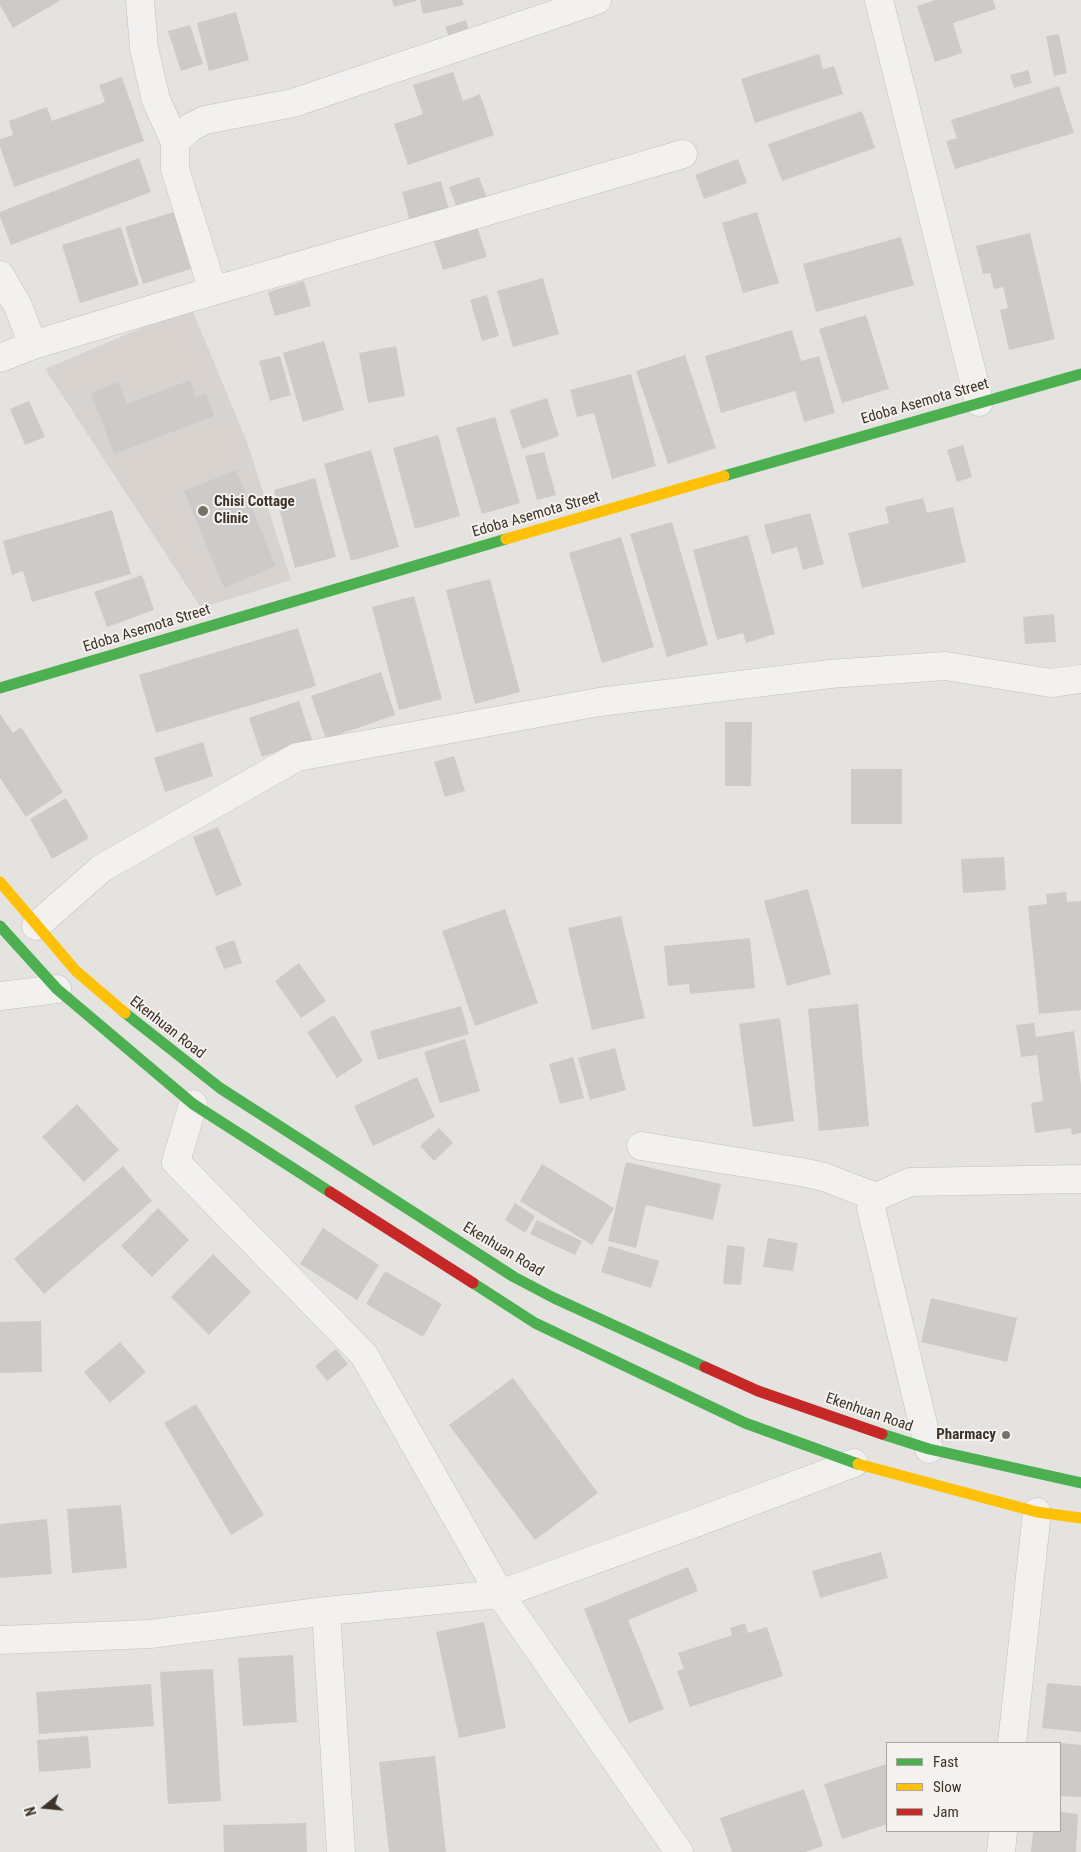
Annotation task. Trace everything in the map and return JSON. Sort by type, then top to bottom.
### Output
[{"type":"main road","name":"Edoba Asemota Street","points":[[0,688],[378,576],[1081,374]]},
{"type":"main road","name":"Ekenhuan Road","points":[[0,882],[76,971],[98,991],[220,1088],[514,1276],[554,1298],[758,1391],[929,1449],[1081,1483]]},
{"type":"main road","points":[[0,926],[57,989],[193,1104],[535,1323],[745,1423],[854,1463],[1037,1512],[1081,1518]]},
{"type":"street","points":[[140,0],[144,48],[156,100],[175,142],[175,170],[213,292]]},
{"type":"street","points":[[175,142],[191,126],[205,120],[293,103],[597,0]]},
{"type":"street","points":[[879,0],[979,402]]},
{"type":"street","points":[[0,358],[33,345],[683,154]]},
{"type":"street","points":[[0,275],[18,306],[33,345]]},
{"type":"street","points":[[36,926],[102,868],[297,757],[599,702],[830,674],[944,666],[1051,683],[1081,679]]},
{"type":"street","points":[[0,996],[57,989]]},
{"type":"street","points":[[193,1104],[176,1162],[364,1355],[500,1594],[679,1852]]},
{"type":"street","points":[[641,1146],[801,1172],[824,1177],[876,1196],[910,1182],[1081,1179]]},
{"type":"street","points":[[876,1196],[871,1208],[929,1449]]},
{"type":"street","points":[[0,1640],[150,1634],[326,1611],[500,1594],[854,1463]]},
{"type":"street","points":[[1012,1742],[1037,1512]]},
{"type":"street","points":[[326,1611],[341,1852]]},
{"type":"street","points":[[1001,1852],[1003,1832]]},
{"type":"shaded area","name":"Chisi Cottage Clinic","points":[[191,307],[247,442],[291,580],[201,608],[45,369]]},
{"type":"building","points":[[0,0],[61,0],[13,28],[0,5]]},
{"type":"building","points":[[392,0],[416,0],[416,1],[394,7]]},
{"type":"building","points":[[420,0],[462,0],[464,5],[423,14]]},
{"type":"building","points":[[935,0],[993,0],[996,9],[953,23],[962,53],[935,62],[917,6]]},
{"type":"building","points":[[236,12],[249,60],[209,71],[197,23]]},
{"type":"building","points":[[466,20],[469,31],[449,37],[445,27]]},
{"type":"building","points":[[190,25],[203,64],[181,71],[168,31]]},
{"type":"building","points":[[1059,34],[1067,73],[1054,76],[1046,36]]},
{"type":"building","points":[[819,54],[823,69],[834,66],[843,94],[755,123],[741,79]]},
{"type":"building","points":[[1028,70],[1032,83],[1014,88],[1010,75]]},
{"type":"building","points":[[453,72],[463,101],[480,94],[494,135],[408,165],[394,124],[423,114],[413,85]]},
{"type":"building","points":[[122,77],[144,141],[14,187],[0,146],[0,139],[13,135],[9,121],[47,107],[52,121],[105,102],[99,85]]},
{"type":"building","points":[[1059,86],[1074,133],[955,169],[946,141],[957,138],[951,120]]},
{"type":"building","points":[[862,111],[875,148],[782,181],[768,144]]},
{"type":"building","points":[[139,158],[151,192],[11,245],[0,217],[0,212]]},
{"type":"building","points":[[738,159],[747,183],[704,199],[695,175]]},
{"type":"building","points":[[479,177],[489,203],[459,213],[449,187]]},
{"type":"building","points":[[441,181],[449,211],[410,222],[402,192]]},
{"type":"building","points":[[177,211],[194,268],[143,284],[125,227]]},
{"type":"building","points":[[757,212],[779,283],[743,293],[722,223]]},
{"type":"building","points":[[477,226],[487,257],[443,270],[433,239]]},
{"type":"building","points":[[121,227],[139,285],[80,303],[62,245]]},
{"type":"building","points":[[1030,233],[1055,339],[1009,350],[1000,310],[1008,308],[1003,287],[994,289],[990,273],[983,274],[976,246]]},
{"type":"building","points":[[901,237],[914,285],[816,312],[803,264]]},
{"type":"building","points":[[543,278],[559,334],[513,347],[497,291]]},
{"type":"building","points":[[304,281],[311,306],[275,316],[268,292]]},
{"type":"building","points":[[487,295],[499,336],[482,341],[470,300]]},
{"type":"building","points":[[866,315],[889,389],[842,403],[819,329]]},
{"type":"building","points":[[792,330],[801,361],[819,356],[835,413],[804,422],[795,391],[721,413],[705,356]]},
{"type":"building","points":[[324,341],[344,410],[303,422],[283,353]]},
{"type":"building","points":[[396,346],[405,396],[368,403],[359,353]]},
{"type":"building","points":[[685,355],[716,448],[668,464],[636,371]]},
{"type":"building","points":[[280,356],[291,395],[270,401],[259,361]]},
{"type":"building","points":[[631,374],[656,466],[612,479],[594,413],[577,417],[570,390]]},
{"type":"building","points":[[190,380],[196,397],[206,393],[214,416],[114,454],[91,393],[118,382],[127,404]]},
{"type":"building","points":[[547,398],[559,436],[522,449],[510,410]]},
{"type":"building","points":[[29,401],[45,437],[25,445],[10,409]]},
{"type":"building","points":[[495,417],[520,503],[482,514],[456,428]]},
{"type":"building","points":[[438,435],[460,516],[415,529],[393,448]]},
{"type":"building","points":[[963,445],[972,477],[957,482],[947,450]]},
{"type":"building","points":[[371,450],[399,547],[351,561],[324,464]]},
{"type":"building","points":[[544,452],[556,495],[537,500],[525,456]]},
{"type":"building","points":[[236,470],[276,566],[224,588],[184,491]]},
{"type":"building","points":[[315,478],[336,557],[295,568],[274,490]]},
{"type":"building","points":[[923,498],[927,513],[953,507],[966,562],[862,588],[848,533],[889,523],[885,507]]},
{"type":"building","points":[[112,510],[131,574],[32,602],[23,571],[12,575],[3,541]]},
{"type":"building","points":[[810,513],[824,564],[803,570],[797,547],[772,554],[764,525]]},
{"type":"building","points":[[672,522],[708,645],[667,657],[630,534]]},
{"type":"building","points":[[748,535],[775,634],[746,643],[743,633],[717,640],[693,550]]},
{"type":"building","points":[[621,537],[654,647],[602,663],[569,553]]},
{"type":"building","points":[[142,575],[154,610],[107,627],[94,592]]},
{"type":"building","points":[[490,579],[520,692],[475,704],[446,590]]},
{"type":"building","points":[[414,596],[442,699],[399,710],[372,607]]},
{"type":"building","points":[[1054,614],[1056,642],[1025,644],[1023,617]]},
{"type":"building","points":[[298,628],[316,686],[156,733],[139,675]]},
{"type":"building","points":[[381,672],[395,715],[326,739],[311,696]]},
{"type":"building","points":[[299,701],[312,740],[262,757],[249,718]]},
{"type":"building","points":[[0,714],[13,733],[21,727],[63,792],[26,817],[0,778]]},
{"type":"building","points":[[725,722],[752,722],[751,786],[725,786]]},
{"type":"building","points":[[203,742],[213,776],[165,792],[154,758]]},
{"type":"building","points":[[454,756],[465,791],[445,797],[434,762]]},
{"type":"building","points":[[851,769],[902,769],[902,824],[851,824]]},
{"type":"building","points":[[66,798],[89,838],[52,859],[30,819]]},
{"type":"building","points":[[218,827],[242,885],[216,896],[193,837]]},
{"type":"building","points":[[1004,857],[1006,890],[963,893],[961,859]]},
{"type":"building","points":[[808,889],[831,974],[787,986],[764,901]]},
{"type":"building","points":[[1066,892],[1067,902],[1081,901],[1081,1010],[1039,1014],[1028,906],[1047,904],[1046,894]]},
{"type":"building","points":[[505,909],[538,1003],[475,1026],[442,931]]},
{"type":"building","points":[[621,916],[645,1018],[592,1030],[568,928]]},
{"type":"building","points":[[750,938],[755,988],[690,994],[689,984],[668,986],[664,946]]},
{"type":"building","points":[[234,940],[242,963],[224,969],[215,947]]},
{"type":"building","points":[[299,963],[326,1001],[301,1018],[275,981]]},
{"type":"building","points":[[858,1004],[869,1126],[819,1131],[808,1009]]},
{"type":"building","points":[[461,1006],[469,1034],[378,1060],[370,1031]]},
{"type":"building","points":[[334,1015],[363,1061],[337,1078],[307,1032]]},
{"type":"building","points":[[780,1018],[794,1121],[753,1127],[739,1024]]},
{"type":"building","points":[[1034,1023],[1036,1037],[1074,1031],[1081,1085],[1081,1133],[1072,1135],[1071,1128],[1035,1133],[1031,1103],[1043,1101],[1037,1055],[1021,1057],[1016,1025]]},
{"type":"building","points":[[465,1039],[480,1091],[440,1103],[424,1052]]},
{"type":"building","points":[[615,1048],[626,1090],[590,1100],[578,1058]]},
{"type":"building","points":[[573,1057],[584,1098],[560,1104],[549,1064]]},
{"type":"building","points":[[417,1077],[435,1117],[373,1146],[354,1106]]},
{"type":"building","points":[[77,1104],[119,1150],[84,1182],[42,1137]]},
{"type":"building","points":[[439,1128],[453,1143],[434,1161],[420,1146]]},
{"type":"building","points":[[626,1162],[721,1184],[713,1220],[646,1205],[636,1248],[608,1241]]},
{"type":"building","points":[[542,1164],[614,1208],[592,1245],[520,1201]]},
{"type":"building","points":[[123,1166],[152,1201],[44,1294],[14,1259]]},
{"type":"building","points":[[515,1203],[535,1216],[525,1233],[505,1220]]},
{"type":"building","points":[[158,1208],[189,1240],[152,1277],[121,1246]]},
{"type":"building","points":[[537,1220],[582,1241],[575,1255],[530,1234]]},
{"type":"building","points":[[323,1228],[379,1265],[357,1300],[300,1264]]},
{"type":"building","points":[[768,1238],[798,1243],[793,1271],[763,1267]]},
{"type":"building","points":[[727,1245],[745,1247],[741,1285],[723,1284]]},
{"type":"building","points":[[609,1246],[659,1261],[651,1288],[601,1272]]},
{"type":"building","points":[[213,1254],[251,1292],[209,1335],[171,1297]]},
{"type":"building","points":[[385,1271],[442,1304],[423,1337],[366,1304]]},
{"type":"building","points":[[931,1298],[1017,1318],[1007,1362],[921,1342]]},
{"type":"building","points":[[41,1321],[42,1372],[0,1373],[0,1322]]},
{"type":"building","points":[[120,1342],[146,1372],[110,1403],[84,1372]]},
{"type":"building","points":[[336,1349],[348,1364],[327,1381],[315,1366]]},
{"type":"building","points":[[513,1378],[598,1493],[535,1540],[449,1425]]},
{"type":"building","points":[[196,1404],[264,1515],[231,1535],[164,1423]]},
{"type":"building","points":[[121,1505],[127,1568],[72,1573],[67,1509]]},
{"type":"building","points":[[47,1519],[52,1574],[0,1578],[0,1524]]},
{"type":"building","points":[[881,1552],[888,1578],[820,1598],[812,1571]]},
{"type":"building","points":[[688,1567],[698,1591],[628,1620],[664,1709],[629,1723],[584,1609]]},
{"type":"building","points":[[484,1622],[506,1728],[459,1738],[436,1632]]},
{"type":"building","points":[[745,1623],[748,1633],[767,1627],[783,1676],[690,1707],[677,1671],[684,1669],[678,1653],[732,1635],[730,1628]]},
{"type":"building","points":[[293,1655],[297,1722],[243,1726],[238,1658]]},
{"type":"building","points":[[213,1669],[221,1801],[168,1804],[160,1672]]},
{"type":"building","points":[[1047,1683],[1081,1686],[1081,1732],[1042,1728]]},
{"type":"building","points":[[151,1684],[154,1726],[39,1734],[36,1692]]},
{"type":"building","points":[[88,1736],[91,1768],[39,1772],[37,1740]]},
{"type":"building","points":[[1061,1743],[1081,1745],[1081,1797],[1061,1796]]},
{"type":"building","points":[[435,1756],[446,1852],[389,1852],[379,1762]]},
{"type":"building","points":[[886,1764],[886,1824],[842,1839],[824,1784]]},
{"type":"building","points":[[804,1789],[823,1846],[805,1852],[732,1852],[720,1818]]},
{"type":"building","points":[[1061,1812],[1078,1814],[1076,1852],[1031,1852],[1033,1832],[1061,1832]]},
{"type":"building","points":[[306,1823],[307,1852],[224,1852],[223,1825]]},
{"type":"traffic: fast","points":[[724,476],[1081,374]]},
{"type":"traffic: fast","points":[[0,688],[506,539]]},
{"type":"traffic: fast","points":[[0,926],[57,989],[193,1104],[330,1192]]},
{"type":"traffic: fast","points":[[125,1013],[220,1088],[514,1277],[554,1298],[705,1367]]},
{"type":"traffic: fast","points":[[473,1283],[535,1323],[745,1423],[858,1464]]},
{"type":"traffic: fast","points":[[882,1434],[929,1449],[1081,1483]]},
{"type":"traffic: slow","points":[[506,539],[724,476]]},
{"type":"traffic: slow","points":[[0,882],[76,971],[125,1013]]},
{"type":"traffic: slow","points":[[858,1464],[1037,1512],[1081,1518]]},
{"type":"traffic: jam","points":[[330,1192],[473,1283]]},
{"type":"traffic: jam","points":[[705,1367],[758,1391],[882,1434]]},
{"type":"place","name":"Chisi Cottage Clinic","points":[[203,511]]},
{"type":"place","name":"Pharmacy","points":[[1006,1435]]}]
